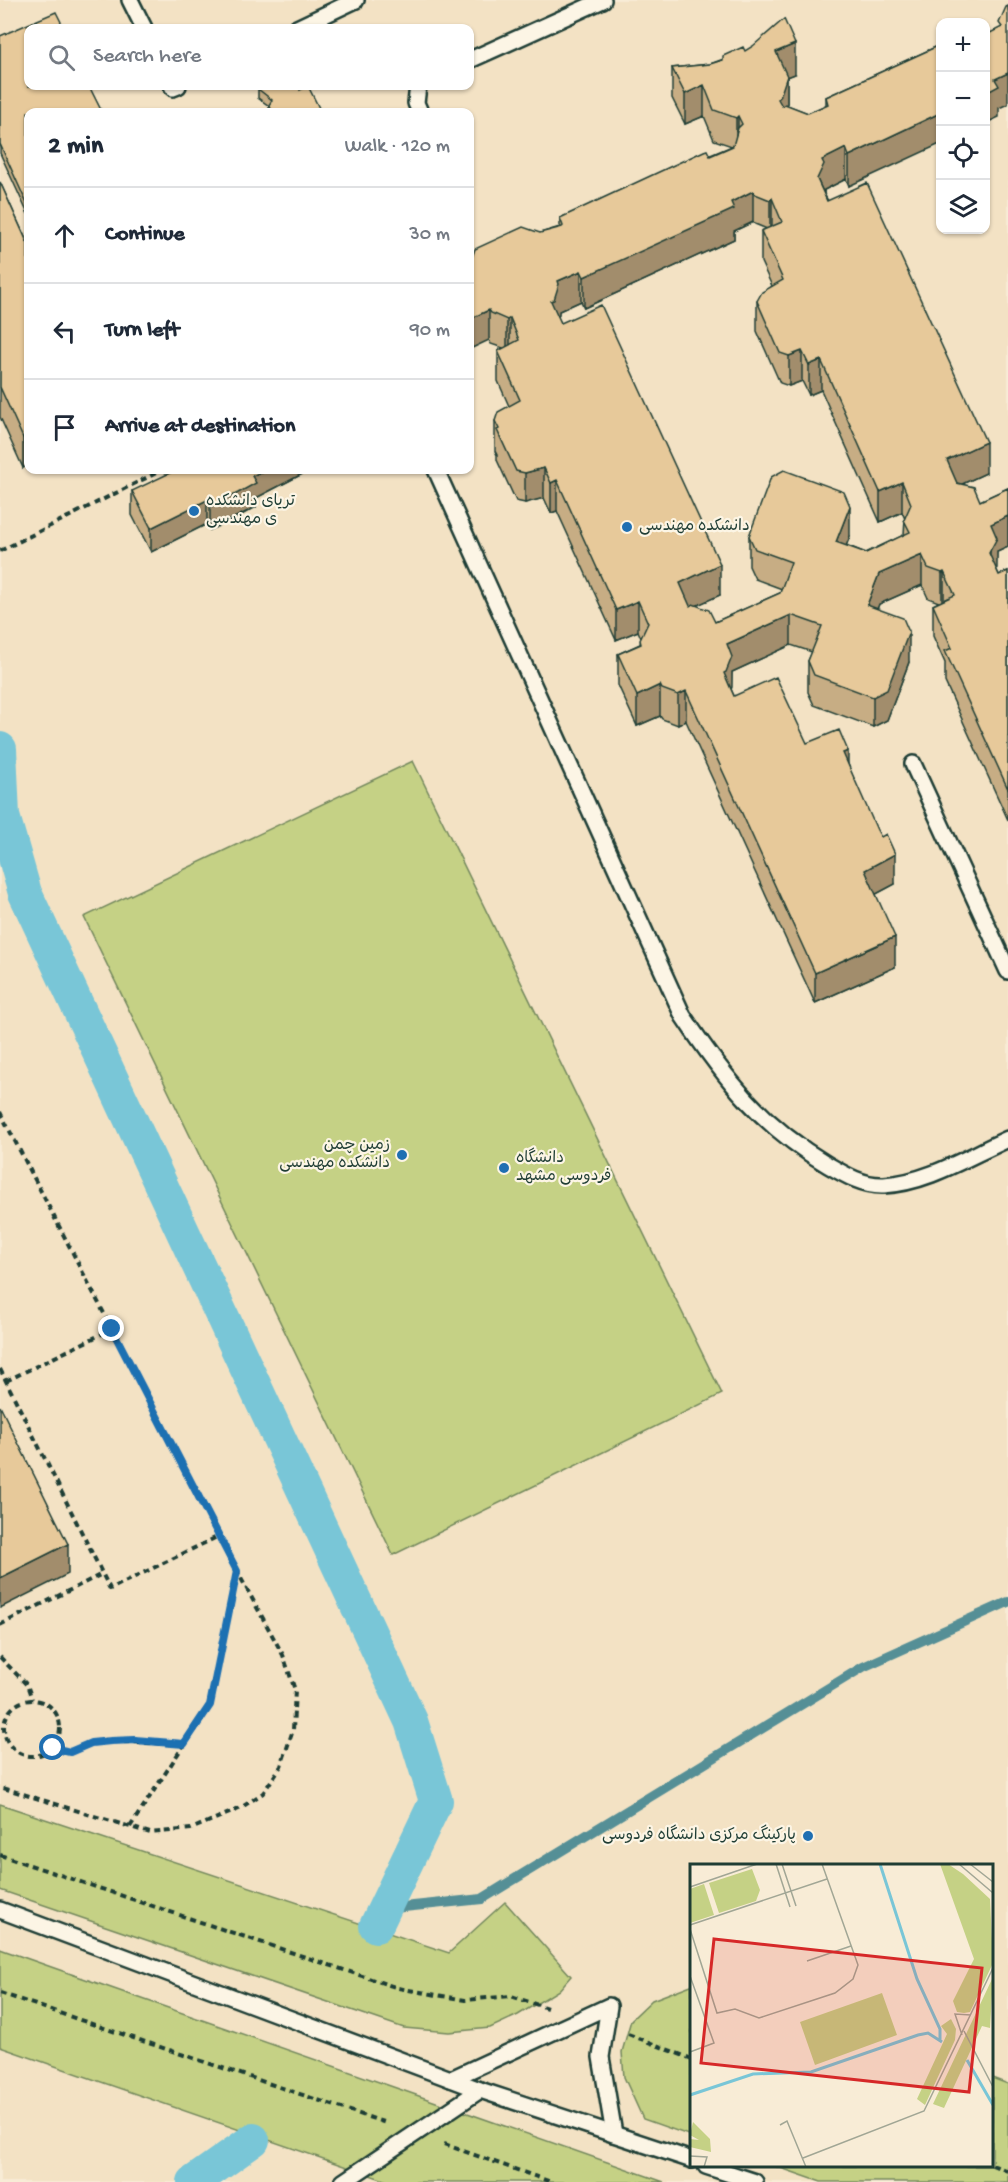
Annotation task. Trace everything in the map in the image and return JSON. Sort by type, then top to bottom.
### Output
[{"type":"lane","points":[[130,0],[142,24]]},
{"type":"lane","points":[[305,24],[356,0]]},
{"type":"lane","points":[[474,58],[603,0]]},
{"type":"lane","points":[[418,90],[416,103],[418,108]]},
{"type":"lane","points":[[438,474],[683,1016],[713,1061],[750,1106],[813,1156],[852,1179],[883,1185],[922,1178],[1008,1139]]},
{"type":"lane","points":[[913,764],[1008,971]]},
{"type":"lane","points":[[0,1910],[480,2090],[690,2159]]},
{"type":"lane","points":[[451,2079],[609,2006],[602,2057],[614,2134]]},
{"type":"lane","points":[[343,2182],[480,2090]]},
{"type":"lane","points":[[709,2167],[755,2182]]},
{"type":"path","points":[[0,551],[154,474]]},
{"type":"path","points":[[0,1112],[237,1571],[283,1655],[295,1690],[293,1730],[281,1766],[263,1792],[239,1809],[190,1829],[150,1833],[0,1787]]},
{"type":"path","points":[[6,1381],[112,1329]]},
{"type":"path","points":[[0,1369],[110,1589],[219,1536]]},
{"type":"path","points":[[130,1827],[210,1705],[237,1571]]},
{"type":"path","points":[[0,1625],[102,1574]]},
{"type":"path","points":[[0,1657],[27,1685],[32,1699]]},
{"type":"path","points":[[32,1699],[43,1701],[52,1707],[59,1716],[61,1727],[59,1739],[53,1748],[43,1754],[32,1756],[21,1754],[12,1748],[6,1739],[4,1728],[6,1717],[12,1707],[21,1701],[32,1699]]},
{"type":"path","points":[[0,1734],[4,1728]]},
{"type":"path","points":[[53,1748],[70,1752],[91,1743],[135,1740],[184,1744]]},
{"type":"path","points":[[0,1856],[398,1988],[465,2000],[511,1996],[581,2019]]},
{"type":"path","points":[[0,1993],[416,2133],[551,2182]]},
{"type":"path","points":[[606,2026],[690,2058]]},
{"type":"path","points":[[993,2166],[1008,2171]]},
{"type":"shaded area","name":"دانشگاه فردوسی مشهد","points":[[0,0],[1008,0],[1008,2182],[0,2182]]},
{"type":"green space","name":"زمین چمن دانشکده مهندسی","points":[[413,761],[722,1394],[393,1555],[84,917]]},
{"type":"green space","points":[[0,1804],[449,1953],[505,1902],[571,1976],[559,1990],[518,2015],[490,2028],[449,2032],[404,2028],[0,1890]]},
{"type":"green space","points":[[0,1949],[664,2182],[390,2182],[0,2047]]},
{"type":"green space","points":[[690,1986],[690,2136],[643,2119],[624,2077],[622,2052],[631,2020],[652,2000]]},
{"type":"green space","points":[[993,2078],[1008,2084],[1008,2182],[821,2182],[778,2167],[993,2167]]},
{"type":"building","points":[[1008,6],[1008,73],[995,79],[999,86],[990,91],[990,33],[1002,27],[999,23]]},
{"type":"building","points":[[56,12],[62,24],[28,24]]},
{"type":"building","name":"دانشکده مهندسی","points":[[784,19],[795,44],[776,52],[787,76],[778,99],[782,106],[785,104],[808,113],[828,104],[826,97],[936,47],[936,115],[849,156],[846,148],[822,160],[824,164],[817,179],[827,201],[867,183],[986,442],[947,460],[957,483],[974,487],[980,501],[1008,488],[1008,516],[991,524],[997,538],[989,553],[999,575],[1008,571],[1008,789],[945,651],[952,648],[933,605],[955,595],[944,572],[928,568],[922,555],[879,574],[867,605],[903,618],[909,632],[887,690],[873,697],[814,675],[808,661],[822,626],[791,615],[727,644],[732,657],[724,673],[734,696],[776,677],[807,743],[839,730],[848,751],[843,753],[877,830],[881,837],[886,834],[895,854],[865,870],[895,937],[815,973],[686,691],[678,695],[662,689],[660,685],[637,696],[618,654],[641,644],[640,640],[648,623],[638,601],[616,610],[557,480],[551,483],[544,468],[525,473],[516,471],[495,421],[498,412],[520,400],[498,351],[519,340],[510,318],[507,320],[489,310],[474,317],[475,249],[523,227],[540,233],[562,227],[560,218],[704,151],[707,150],[710,156],[733,146],[738,128],[742,124],[738,116],[736,118],[714,110],[704,85],[685,94],[672,68],[710,64],[723,60],[723,56],[743,47],[745,51],[753,46]],"holes":[[[753,191],[770,200],[772,198],[782,222],[761,231],[783,280],[762,292],[757,301],[780,353],[789,356],[802,351],[809,365],[821,360],[880,492],[902,482],[911,504],[904,520],[910,532],[866,553],[836,542],[850,506],[844,492],[784,470],[771,477],[749,536],[755,549],[791,562],[780,593],[715,622],[709,610],[693,604],[690,606],[680,583],[720,564],[601,305],[561,323],[551,301],[554,300],[558,281],[581,271],[584,277],[734,209],[731,202]]]},
{"type":"building","points":[[24,26],[24,90],[91,90],[100,108],[24,108],[24,197],[0,144],[0,36]]},
{"type":"building","points":[[259,90],[310,90],[319,108],[271,108],[269,105],[272,100]]},
{"type":"building","points":[[0,182],[24,235],[23,438],[0,387]]},
{"type":"building","points":[[168,474],[256,474],[252,476],[256,483],[238,493],[210,507],[207,500],[151,528],[132,491]]},
{"type":"building","points":[[0,1406],[68,1544],[0,1578]]},
{"type":"waterway","points":[[0,749],[3,816],[25,893],[411,1721],[436,1801],[376,1926]]},
{"type":"waterway","points":[[384,1909],[482,1899],[863,1667],[1008,1602]]},
{"type":"waterway","points":[[194,2182],[253,2140]]},
{"type":"place","name":"تریای دانشکده ی مهندسی","points":[[194,511]]},
{"type":"place","name":"دانشکده مهندسی","points":[[627,527]]},
{"type":"place","name":"زمین چمن دانشکده مهندسی","points":[[402,1155]]},
{"type":"place","name":"دانشگاه فردوسی مشهد","points":[[504,1168]]},
{"type":"place","name":"پارکینگ مرکزی دانشگاه فردوسی","points":[[808,1836]]},
{"type":"route","points":[[53,1748],[70,1752],[91,1743],[135,1740],[184,1744],[210,1705],[237,1571],[112,1329]]}]
